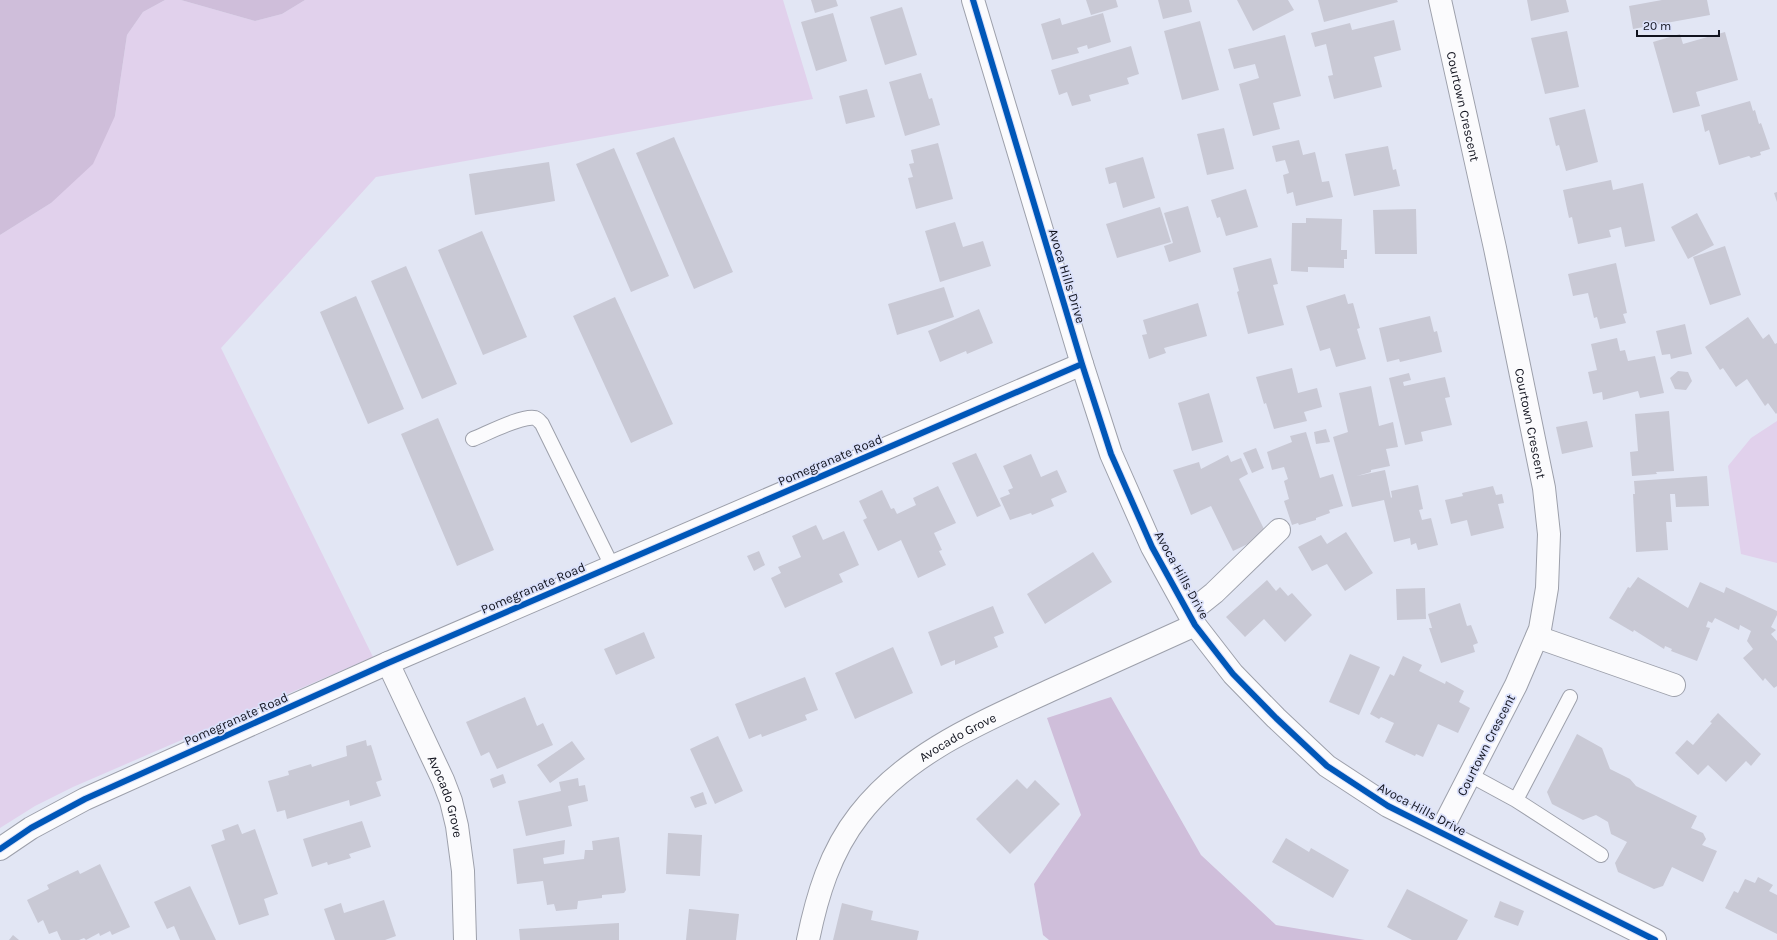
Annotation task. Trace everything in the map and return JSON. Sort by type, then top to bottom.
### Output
[{"type":"street","name":"Avoca Hills Drive","points":[[973,0],[1082,364],[1111,454],[1152,547],[1192,619],[1233,674],[1276,718],[1327,766],[1388,806],[1441,831],[1655,940]]},
{"type":"street","name":"Courtown Crescent","points":[[1440,0],[1495,248],[1544,488],[1550,534],[1545,609],[1537,637],[1516,685],[1441,831]]},
{"type":"street","name":"Pomegranate Road","points":[[0,849],[30,828],[84,799],[388,663],[1082,364]]},
{"type":"street","name":"Avocado Grove","points":[[808,940],[814,908],[831,860],[842,839],[859,815],[888,784],[915,760],[941,744],[994,717],[1192,619],[1214,593],[1279,530]]},
{"type":"street","points":[[1537,637],[1674,685]]},
{"type":"street","name":"Avocado Grove","points":[[388,663],[443,780],[451,801],[457,826],[463,870],[465,940]]},
{"type":"lane","points":[[473,439],[523,419],[534,418],[538,420],[542,424],[612,566]]},
{"type":"lane","points":[[1516,800],[1570,697]]},
{"type":"lane","points":[[1470,776],[1516,800],[1601,855]]},
{"type":"shaded area","points":[[0,0],[165,0],[143,12],[127,35],[115,116],[93,164],[51,203],[0,235]]},
{"type":"shaded area","points":[[165,0],[181,0],[255,21],[282,14],[305,0],[783,0],[813,99],[376,177],[221,348],[373,657],[73,787],[35,806],[0,828],[0,235],[51,203],[115,116],[127,35],[143,12]]},
{"type":"shaded area","points":[[181,0],[305,0],[282,14],[255,21]]},
{"type":"shaded area","points":[[1777,421],[1777,563],[1741,554],[1728,466],[1751,438]]},
{"type":"shaded area","points":[[1111,697],[1201,855],[1276,925],[1365,940],[1049,940],[1043,935],[1034,884],[1081,815],[1047,718]]},
{"type":"building","points":[[811,0],[836,0],[838,6],[815,13]]},
{"type":"building","points":[[1086,0],[1116,0],[1118,7],[1091,15]]},
{"type":"building","points":[[1158,0],[1189,0],[1192,12],[1163,19]]},
{"type":"building","points":[[1237,0],[1288,0],[1294,10],[1253,31]]},
{"type":"building","points":[[1318,0],[1397,0],[1398,2],[1324,22]]},
{"type":"building","points":[[1527,0],[1566,0],[1569,12],[1531,21]]},
{"type":"building","points":[[1662,0],[1707,0],[1710,15],[1633,29],[1629,6]]},
{"type":"building","points":[[902,7],[917,55],[885,65],[870,17]]},
{"type":"building","points":[[833,13],[847,61],[816,71],[801,22]]},
{"type":"building","points":[[1103,13],[1111,42],[1088,49],[1087,45],[1077,48],[1079,53],[1052,60],[1041,24],[1060,18],[1062,25]]},
{"type":"building","points":[[1394,20],[1401,50],[1374,57],[1382,87],[1334,99],[1328,76],[1333,75],[1326,44],[1315,47],[1311,33],[1350,23],[1352,30]]},
{"type":"building","points":[[1200,21],[1219,90],[1182,100],[1164,31]]},
{"type":"building","points":[[1567,31],[1579,87],[1545,94],[1531,38]]},
{"type":"building","points":[[1725,32],[1738,80],[1696,92],[1700,106],[1673,113],[1653,42],[1680,34],[1683,44]]},
{"type":"building","points":[[1285,35],[1301,96],[1273,103],[1280,129],[1253,136],[1239,84],[1259,78],[1255,64],[1234,69],[1228,49]]},
{"type":"building","points":[[1131,46],[1139,74],[1127,78],[1129,84],[1089,95],[1091,101],[1072,106],[1067,92],[1059,95],[1051,70]]},
{"type":"building","points":[[921,73],[929,99],[932,98],[940,125],[905,136],[889,82]]},
{"type":"building","points":[[867,89],[875,117],[846,124],[839,96]]},
{"type":"building","points":[[1750,101],[1753,111],[1755,110],[1759,124],[1761,123],[1770,149],[1760,152],[1761,155],[1751,158],[1749,156],[1719,165],[1709,130],[1705,132],[1701,115]]},
{"type":"building","points":[[1585,109],[1598,162],[1566,171],[1559,145],[1556,146],[1549,118]]},
{"type":"building","points":[[1224,128],[1234,169],[1207,175],[1197,134]]},
{"type":"building","points":[[674,137],[733,272],[694,289],[636,153]]},
{"type":"building","points":[[1299,140],[1303,155],[1315,152],[1322,182],[1329,181],[1333,197],[1296,206],[1293,192],[1287,194],[1283,175],[1289,173],[1285,160],[1276,162],[1272,146]]},
{"type":"building","points":[[938,143],[953,199],[916,209],[908,178],[913,177],[909,164],[914,163],[911,150]]},
{"type":"building","points":[[1388,146],[1393,170],[1396,169],[1400,186],[1354,196],[1345,154]]},
{"type":"building","points":[[614,148],[669,276],[631,292],[576,164]]},
{"type":"building","points":[[1143,157],[1155,198],[1123,208],[1116,182],[1109,184],[1105,168]]},
{"type":"building","points":[[549,162],[555,201],[475,215],[469,174]]},
{"type":"building","points":[[1611,180],[1613,190],[1643,183],[1655,241],[1625,247],[1621,227],[1609,230],[1611,237],[1578,244],[1572,217],[1569,218],[1563,190]]},
{"type":"building","points":[[1246,189],[1258,227],[1226,236],[1220,217],[1217,218],[1211,200]]},
{"type":"building","points":[[1777,192],[1777,202],[1774,193]]},
{"type":"building","points":[[1188,206],[1201,252],[1169,262],[1164,246],[1173,243],[1164,213]]},
{"type":"building","points":[[1160,207],[1171,242],[1117,258],[1106,224]]},
{"type":"building","points":[[1416,209],[1417,254],[1375,254],[1373,210]]},
{"type":"building","points":[[1697,213],[1714,245],[1688,259],[1671,227]]},
{"type":"building","points":[[1306,218],[1342,219],[1341,250],[1347,250],[1347,259],[1344,259],[1344,268],[1308,267],[1308,272],[1291,271],[1292,223],[1306,223]]},
{"type":"building","points":[[955,222],[963,247],[983,241],[991,266],[940,282],[925,231]]},
{"type":"building","points":[[482,231],[527,337],[483,355],[438,250]]},
{"type":"building","points":[[1725,246],[1741,295],[1710,305],[1693,257]]},
{"type":"building","points":[[1271,258],[1278,284],[1273,285],[1284,325],[1248,334],[1237,292],[1239,291],[1233,268]]},
{"type":"building","points":[[1616,263],[1627,313],[1623,314],[1626,323],[1600,329],[1597,317],[1594,318],[1588,293],[1573,296],[1568,274]]},
{"type":"building","points":[[406,266],[457,384],[422,399],[371,281]]},
{"type":"building","points":[[944,287],[954,317],[897,335],[888,304]]},
{"type":"building","points":[[1345,294],[1348,304],[1353,303],[1360,328],[1357,329],[1366,359],[1336,367],[1330,348],[1320,351],[1306,306]]},
{"type":"building","points":[[356,296],[404,409],[368,424],[320,312]]},
{"type":"building","points":[[615,297],[673,424],[631,443],[573,316]]},
{"type":"building","points":[[1198,303],[1207,336],[1164,348],[1166,353],[1149,359],[1142,335],[1147,334],[1143,320]]},
{"type":"building","points":[[979,309],[993,343],[967,354],[966,351],[940,362],[928,331]]},
{"type":"building","points":[[1430,316],[1434,332],[1437,331],[1442,352],[1400,362],[1399,359],[1387,362],[1379,328]]},
{"type":"building","points":[[1748,317],[1763,339],[1769,334],[1775,344],[1777,343],[1776,414],[1768,403],[1765,406],[1747,379],[1736,387],[1723,368],[1720,370],[1705,347]]},
{"type":"building","points":[[1685,324],[1692,354],[1671,359],[1670,354],[1662,355],[1656,331]]},
{"type":"building","points":[[1617,338],[1620,351],[1625,350],[1628,361],[1655,356],[1664,393],[1640,398],[1638,391],[1603,400],[1602,392],[1593,394],[1588,372],[1597,370],[1591,344]]},
{"type":"building","points":[[1292,368],[1298,393],[1317,388],[1322,407],[1304,412],[1307,421],[1274,429],[1266,403],[1264,404],[1256,377]]},
{"type":"building","points":[[1678,371],[1688,372],[1692,381],[1686,390],[1675,389],[1670,378]]},
{"type":"building","points":[[1409,373],[1411,380],[1403,382],[1404,386],[1445,377],[1450,397],[1445,398],[1452,425],[1421,432],[1423,441],[1405,445],[1389,378]]},
{"type":"building","points":[[1371,386],[1379,426],[1393,422],[1398,447],[1386,449],[1390,466],[1371,470],[1371,472],[1357,476],[1385,470],[1391,498],[1391,491],[1418,485],[1423,509],[1419,510],[1422,520],[1431,518],[1438,545],[1418,550],[1416,543],[1411,545],[1410,538],[1394,542],[1384,500],[1352,507],[1333,437],[1348,432],[1339,393]]},
{"type":"building","points":[[1209,393],[1223,442],[1192,451],[1178,403]]},
{"type":"building","points":[[1669,411],[1674,471],[1632,476],[1630,452],[1638,451],[1635,414]]},
{"type":"building","points":[[438,418],[494,550],[457,566],[401,434]]},
{"type":"building","points":[[1587,421],[1593,447],[1562,454],[1556,427]]},
{"type":"building","points":[[1326,429],[1330,442],[1316,444],[1314,432]]},
{"type":"building","points":[[1306,432],[1320,478],[1333,474],[1343,506],[1329,510],[1330,513],[1316,518],[1316,520],[1299,525],[1298,523],[1292,525],[1284,501],[1289,499],[1284,481],[1288,479],[1284,467],[1272,470],[1267,452],[1292,442],[1290,436]]},
{"type":"building","points":[[1256,448],[1264,468],[1252,473],[1243,453]]},
{"type":"building","points":[[976,453],[1001,506],[977,517],[952,463]]},
{"type":"building","points":[[1031,454],[1041,477],[1057,470],[1067,492],[1051,499],[1054,506],[1032,515],[1031,513],[1010,520],[1000,498],[1010,494],[1008,490],[1013,488],[1003,466]]},
{"type":"building","points":[[1228,455],[1231,462],[1241,458],[1248,474],[1239,479],[1267,535],[1233,551],[1211,506],[1191,515],[1173,470],[1199,462],[1201,469]]},
{"type":"building","points":[[1707,476],[1709,506],[1676,507],[1675,494],[1670,494],[1672,522],[1666,522],[1668,550],[1636,552],[1633,494],[1635,494],[1634,481]]},
{"type":"building","points":[[938,486],[956,523],[934,533],[942,550],[939,551],[946,565],[918,578],[901,540],[878,551],[863,520],[867,518],[859,501],[882,490],[891,509],[894,508],[897,514],[916,505],[913,498]]},
{"type":"building","points":[[1493,486],[1496,495],[1502,494],[1504,503],[1498,504],[1504,528],[1471,536],[1467,520],[1451,524],[1445,500],[1463,496],[1462,493]]},
{"type":"building","points":[[816,525],[823,540],[844,531],[859,565],[839,574],[843,582],[785,608],[771,578],[781,573],[778,567],[801,557],[792,536]]},
{"type":"building","points":[[1346,532],[1373,573],[1345,591],[1327,564],[1312,571],[1298,547],[1321,535],[1327,544]]},
{"type":"building","points":[[759,551],[765,565],[754,571],[747,556]]},
{"type":"building","points":[[1093,552],[1112,582],[1045,624],[1027,594]]},
{"type":"building","points":[[1638,577],[1688,608],[1700,582],[1724,593],[1726,587],[1777,611],[1777,615],[1771,627],[1776,630],[1771,634],[1777,641],[1777,686],[1774,688],[1765,678],[1763,681],[1743,658],[1753,649],[1747,641],[1751,631],[1740,625],[1739,630],[1715,618],[1712,623],[1708,621],[1706,627],[1710,628],[1697,661],[1671,651],[1672,649],[1665,646],[1664,649],[1634,630],[1633,632],[1609,618],[1628,587],[1630,588]]},
{"type":"building","points":[[1267,580],[1276,591],[1280,587],[1288,596],[1292,593],[1312,615],[1285,642],[1264,619],[1245,637],[1226,617]]},
{"type":"building","points":[[1425,588],[1426,619],[1397,620],[1396,589]]},
{"type":"building","points":[[1460,603],[1467,626],[1471,625],[1478,643],[1473,645],[1475,652],[1441,663],[1429,628],[1432,628],[1428,614]]},
{"type":"building","points":[[993,606],[1004,633],[994,637],[998,647],[955,665],[955,660],[941,666],[928,632]]},
{"type":"building","points":[[644,632],[655,658],[616,675],[604,649]]},
{"type":"building","points":[[893,647],[913,693],[855,719],[835,673]]},
{"type":"building","points":[[1350,654],[1380,667],[1359,715],[1329,702]]},
{"type":"building","points":[[1403,656],[1422,665],[1419,671],[1445,684],[1446,681],[1464,691],[1459,702],[1470,708],[1458,733],[1438,724],[1423,757],[1416,754],[1415,756],[1385,742],[1394,723],[1381,717],[1379,719],[1370,714],[1390,674],[1394,676]]},
{"type":"building","points":[[805,677],[818,710],[805,715],[807,720],[762,737],[761,734],[749,739],[735,704]]},
{"type":"building","points":[[525,697],[537,726],[543,723],[553,745],[497,769],[489,752],[481,756],[466,722]]},
{"type":"building","points":[[1718,713],[1761,754],[1751,766],[1746,761],[1726,782],[1708,765],[1698,775],[1675,753],[1687,740],[1693,745],[1712,723],[1710,722]]},
{"type":"building","points":[[1577,734],[1602,748],[1610,769],[1630,779],[1636,786],[1697,816],[1691,828],[1703,833],[1706,839],[1702,845],[1717,851],[1703,882],[1672,867],[1663,886],[1654,889],[1618,872],[1615,863],[1627,842],[1611,834],[1608,822],[1596,815],[1583,820],[1552,804],[1547,792]]},
{"type":"building","points":[[718,736],[743,791],[715,804],[690,749]]},
{"type":"building","points":[[366,740],[367,746],[371,745],[382,780],[376,782],[381,796],[350,806],[349,800],[287,819],[285,810],[277,812],[268,781],[289,775],[288,771],[311,764],[312,767],[347,756],[346,746]]},
{"type":"building","points":[[572,741],[585,759],[550,783],[537,765]]},
{"type":"building","points":[[503,774],[506,783],[493,788],[490,779]]},
{"type":"building","points":[[578,778],[579,786],[585,785],[588,801],[568,806],[572,826],[526,836],[518,801],[561,791],[559,782]]},
{"type":"building","points":[[1017,779],[1027,789],[1035,780],[1060,804],[1010,854],[976,819]]},
{"type":"building","points":[[703,792],[707,804],[695,808],[690,797]]},
{"type":"building","points":[[362,821],[371,847],[349,854],[351,858],[328,865],[327,862],[312,867],[303,839]]},
{"type":"building","points":[[238,824],[242,834],[255,829],[278,894],[264,899],[269,915],[239,925],[211,845],[225,840],[222,830]]},
{"type":"building","points":[[668,833],[702,835],[700,876],[666,874]]},
{"type":"building","points":[[619,837],[626,890],[624,893],[602,895],[602,898],[578,901],[577,909],[556,911],[554,904],[547,905],[543,881],[517,884],[513,849],[565,840],[564,854],[543,858],[544,864],[584,859],[585,850],[593,850],[592,841]]},
{"type":"building","points":[[1286,838],[1309,852],[1311,848],[1349,870],[1333,898],[1272,862]]},
{"type":"building","points":[[100,864],[130,927],[112,935],[110,931],[100,936],[99,933],[86,940],[84,938],[79,940],[61,940],[57,931],[49,934],[43,920],[38,923],[27,900],[49,889],[47,885],[78,870],[80,874]]},
{"type":"building","points":[[1758,877],[1773,885],[1769,891],[1777,895],[1777,934],[1725,908],[1734,891],[1738,893],[1745,879],[1755,883]]},
{"type":"building","points":[[190,886],[216,940],[180,940],[174,926],[167,929],[154,902]]},
{"type":"building","points":[[1407,889],[1468,920],[1457,940],[1412,940],[1387,927]]},
{"type":"building","points":[[384,900],[396,936],[385,940],[335,940],[324,909],[341,903],[344,913]]},
{"type":"building","points":[[1500,901],[1524,911],[1518,926],[1494,917]]},
{"type":"building","points":[[842,903],[873,911],[871,920],[919,931],[917,940],[833,940]]},
{"type":"building","points":[[689,909],[739,914],[736,940],[686,940]]},
{"type":"building","points":[[619,923],[619,940],[520,940],[519,929]]},
{"type":"building","points":[[13,935],[19,940],[9,940]]},
{"type":"cycle path","points":[[973,0],[1082,364],[1111,454],[1152,547],[1195,625],[1233,674],[1276,718],[1327,766],[1388,806],[1655,940]]},
{"type":"cycle path","points":[[0,849],[31,828],[85,799],[388,663],[1082,364]]}]
